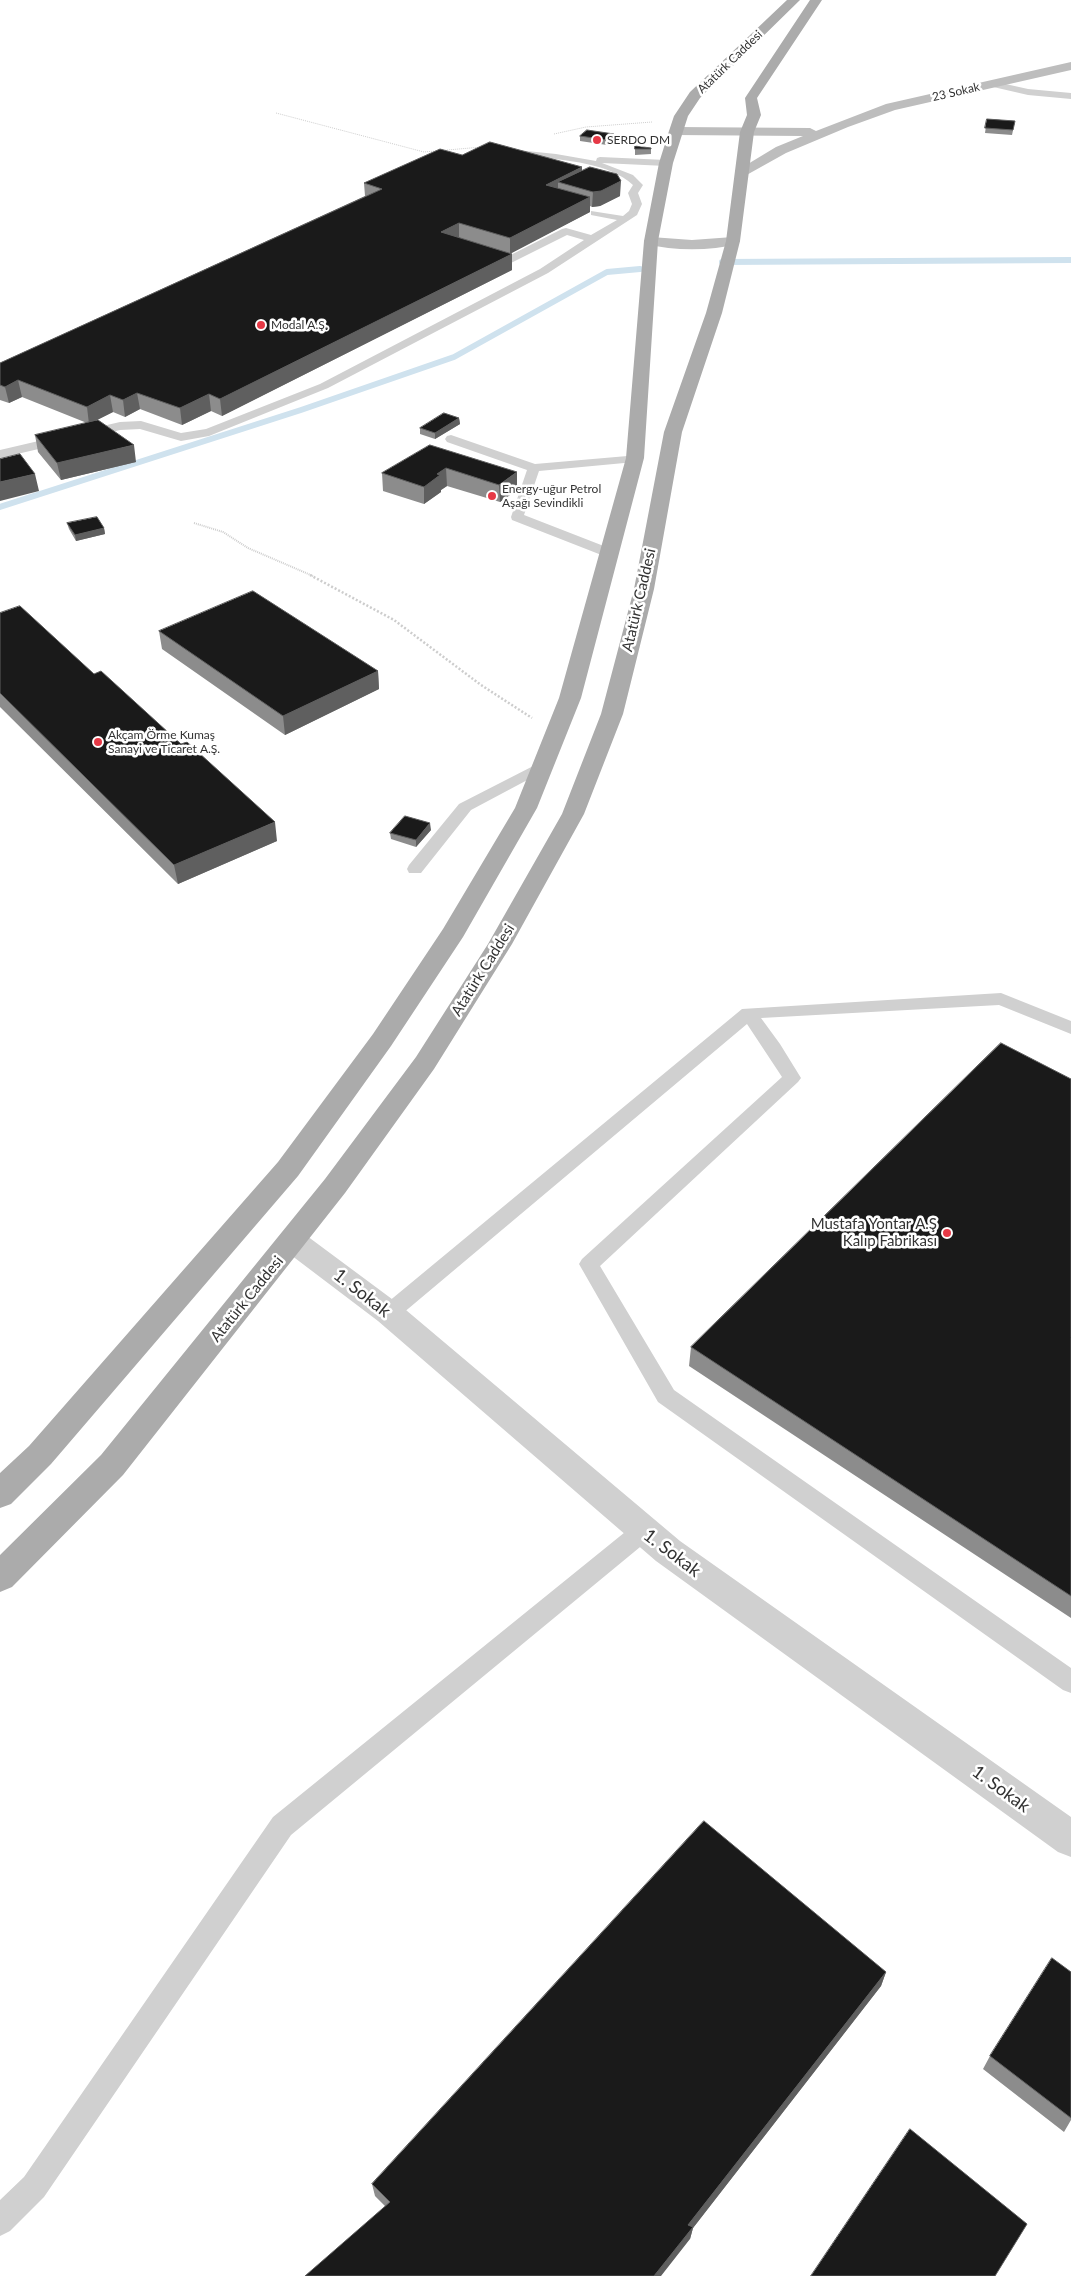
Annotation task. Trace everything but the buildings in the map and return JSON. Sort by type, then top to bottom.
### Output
[{"type":"main road","name":"Atatürk Caddesi","points":[[0,1494],[40,1455],[288,1168],[382,1040],[454,931],[526,808],[570,698],[635,458],[651,240],[666,163],[678,125],[695,96],[794,0]]},
{"type":"main road","name":"Atatürk Caddesi","points":[[0,1576],[112,1465],[293,1241],[425,1063],[500,944],[573,814],[612,714],[644,589],[673,432],[714,313],[733,241],[747,132],[754,115],[751,98],[816,0]]},
{"type":"street","name":"23 Sokak","points":[[743,173],[781,150],[843,124],[891,107],[1071,66]]},
{"type":"street","name":"23 Sokak","points":[[754,115],[782,124],[811,126],[843,124]]},
{"type":"street","name":"23 Sokak","points":[[747,132],[809,132],[843,124]]},
{"type":"street","points":[[678,125],[747,132]]},
{"type":"street","points":[[651,240],[692,244],[716,244],[733,241]]},
{"type":"street","name":"1. Sokak","points":[[293,1241],[389,1313],[668,1551],[1071,1839]]},
{"type":"lane","points":[[1008,80],[1043,87],[1071,88]]},
{"type":"lane","points":[[992,84],[1028,92],[1071,96]]},
{"type":"lane","points":[[496,152],[666,163]]},
{"type":"lane","points":[[0,454],[120,426],[141,425],[181,437],[209,432],[324,386],[544,271],[633,213],[637,204],[634,193],[638,185],[635,180],[597,165],[570,158]]},
{"type":"lane","points":[[595,212],[625,219]]},
{"type":"lane","points":[[484,272],[566,231],[592,239]]},
{"type":"lane","points":[[451,439],[534,468],[635,458]]},
{"type":"lane","points":[[534,468],[517,517],[609,553]]},
{"type":"lane","points":[[415,868],[466,807],[543,766]]},
{"type":"lane","points":[[389,1313],[748,1012],[1001,999],[1071,1028]]},
{"type":"lane","points":[[748,1012],[774,1048],[792,1078],[590,1264],[666,1396],[1071,1682]]},
{"type":"lane","points":[[0,2221],[34,2187],[282,1826],[643,1531]]},
{"type":"path","points":[[276,112],[424,152],[485,146]]},
{"type":"path","points":[[549,135],[586,128],[678,125]]},
{"type":"path","points":[[194,523],[223,532],[248,548],[324,581],[394,620],[480,685],[556,733]]},
{"type":"waterway","points":[[722,262],[1071,260]]},
{"type":"waterway","points":[[0,507],[301,410],[454,357],[607,272],[640,269]]},
{"type":"place","name":"SERDO DM","points":[[597,140]]},
{"type":"place","name":"Modal A.Ş.","points":[[261,325]]},
{"type":"place","name":"Energy-uğur Petrol Aşağı Sevindikli","points":[[492,496]]},
{"type":"place","name":"Akçam Örme Kumaş Sanayi ve Ticaret A.Ş.","points":[[98,742]]},
{"type":"place","name":"Mustafa Yontar A.Ş Kalıp Fabrikası","points":[[947,1233]]}]
